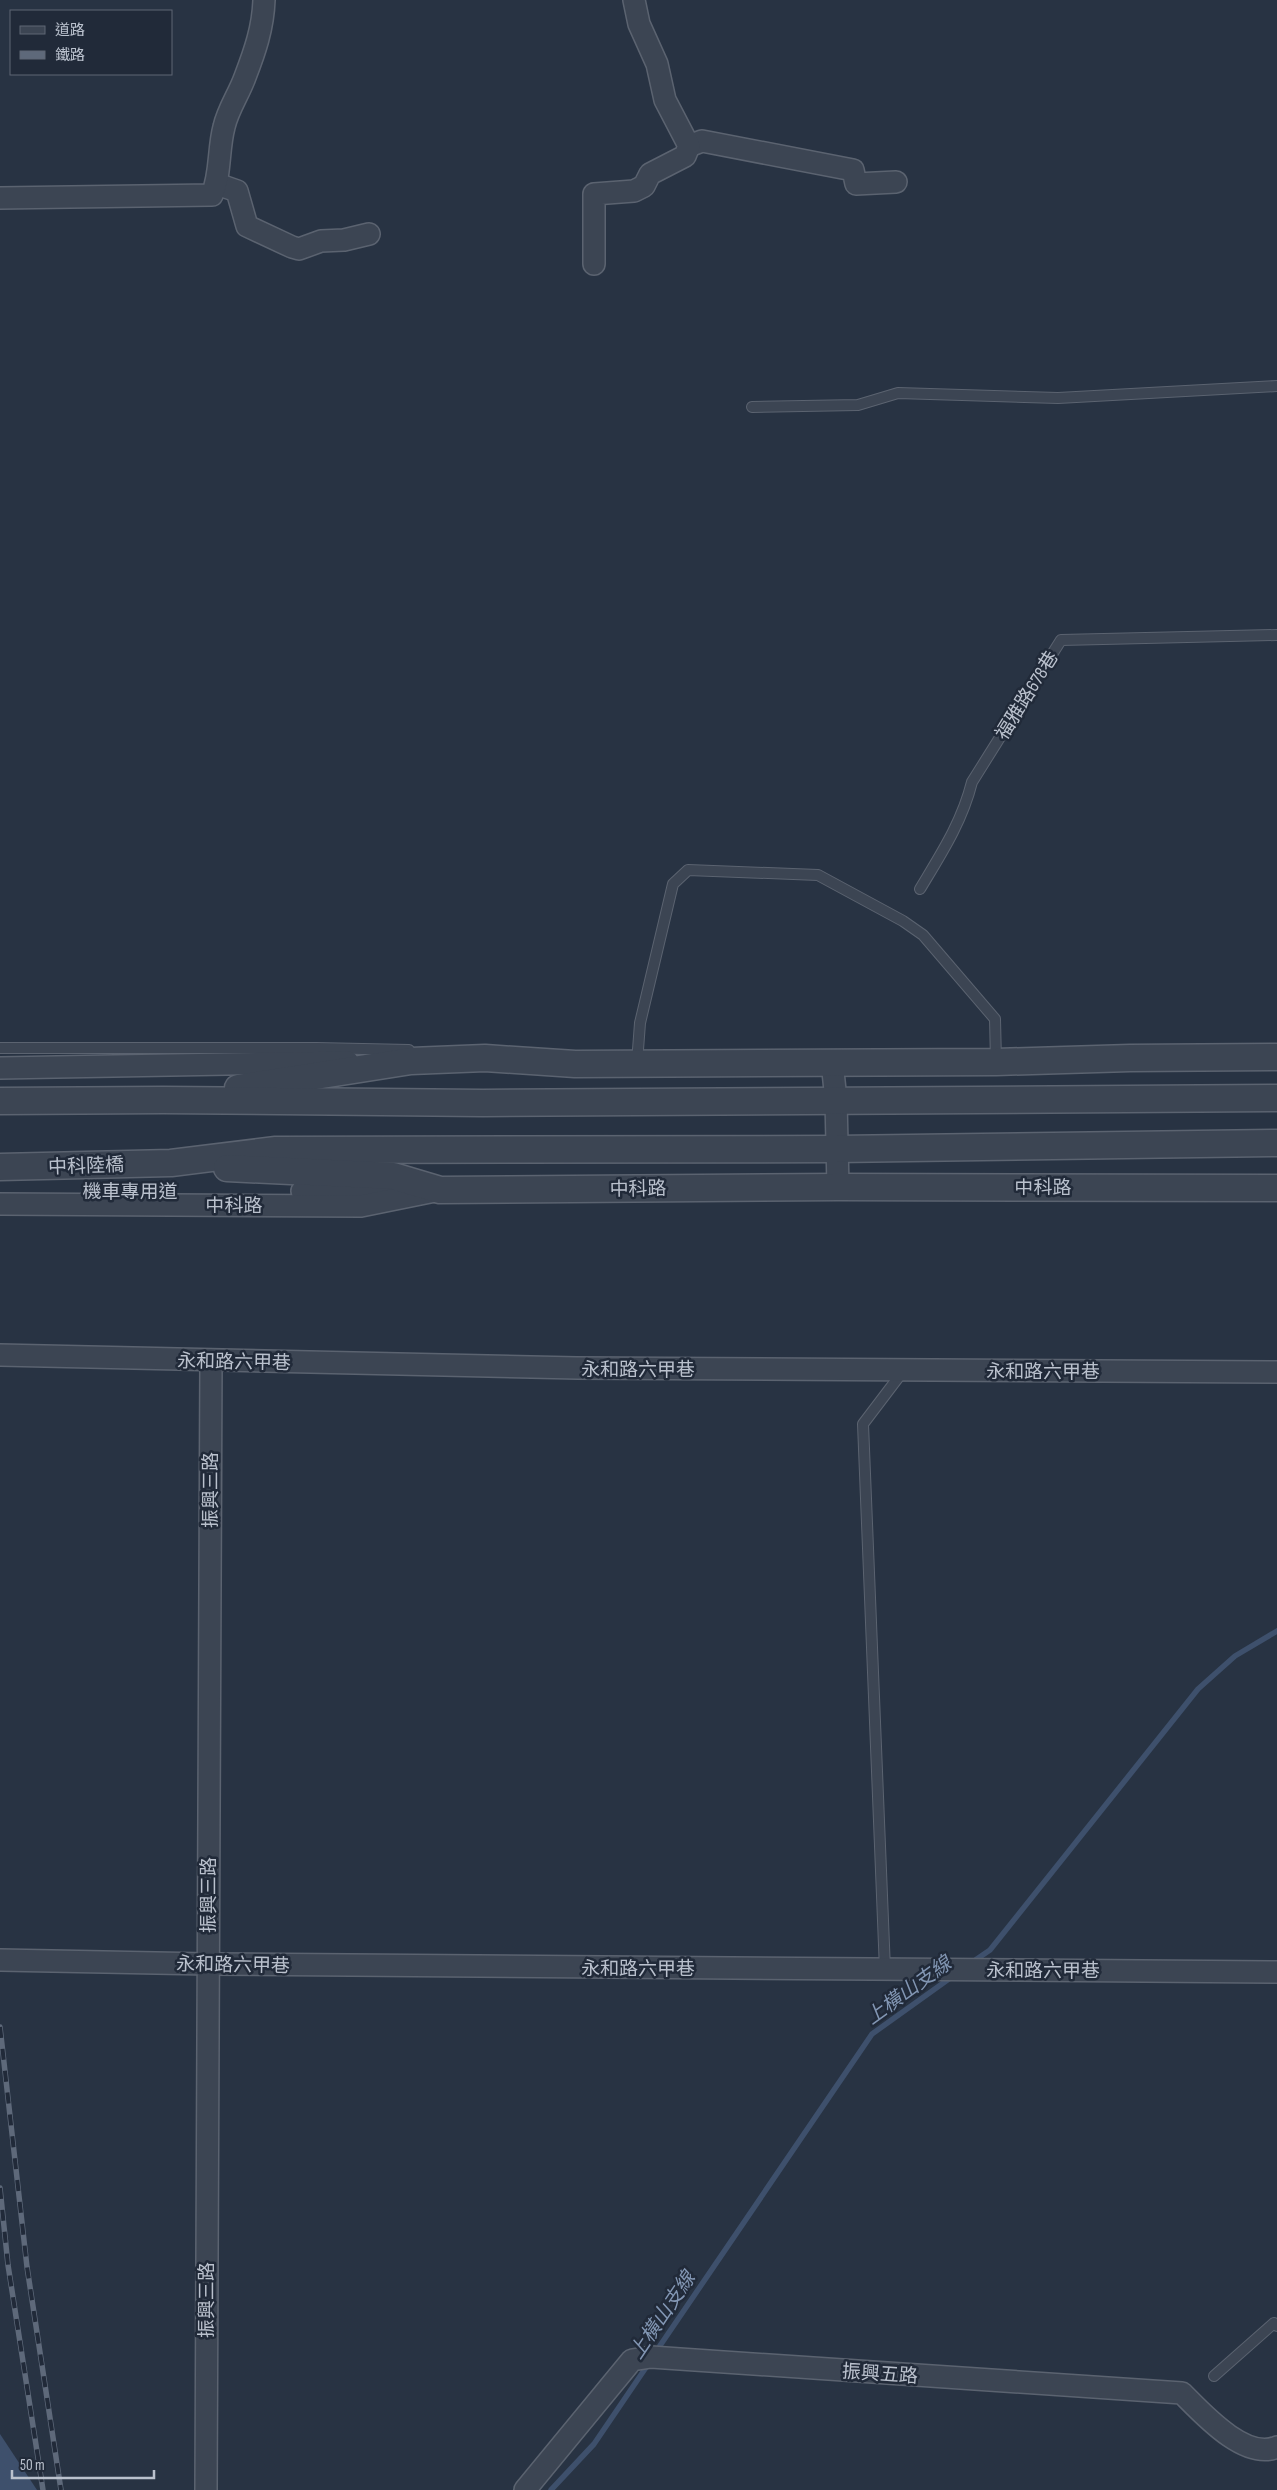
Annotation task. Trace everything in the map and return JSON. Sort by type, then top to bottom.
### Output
[{"type":"street","points":[[0,198],[212,195],[217,184],[224,127],[230,106],[245,79],[255,48],[260,41],[264,0]]},
{"type":"street","points":[[634,0],[639,24],[657,64],[664,100],[690,146]]},
{"type":"street","points":[[594,264],[594,194],[634,190],[644,186],[650,174],[685,156],[690,146],[702,141],[853,170],[856,184],[896,182]]},
{"type":"street","points":[[217,184],[237,190],[242,214],[250,230],[292,247],[299,249],[321,241],[344,240],[369,234]]},
{"type":"street","points":[[0,1068],[485,1058],[574,1064],[637,1064],[996,1062],[1130,1058],[1277,1057]]},
{"type":"street","points":[[163,1100],[411,1061]]},
{"type":"street","points":[[832,1062],[836,1100],[838,1186]]},
{"type":"street","points":[[0,1101],[163,1100],[483,1103],[1277,1098]]},
{"type":"street","name":"中科路","points":[[171,1163],[276,1150],[836,1149],[1277,1143]]},
{"type":"street","points":[[171,1163],[258,1170],[393,1176],[440,1190]]},
{"type":"street","name":"中科陸橋","points":[[0,1167],[171,1163]]},
{"type":"street","name":"中科路","points":[[0,1204],[361,1206],[440,1190],[838,1186],[1277,1188]]},
{"type":"street","name":"機車專用道","points":[[0,1192],[440,1190]]},
{"type":"street","name":"永和路六甲巷","points":[[0,1355],[577,1368],[1277,1372]]},
{"type":"street","name":"振興三路","points":[[206,2490],[211,1360]]},
{"type":"street","name":"永和路六甲巷","points":[[0,1960],[208,1964],[1277,1972]]},
{"type":"street","name":"振興五路","points":[[525,2490],[632,2360],[651,2357],[1182,2393],[1219,2430],[1252,2448],[1277,2447]]},
{"type":"lane","points":[[752,407],[858,406],[898,393],[1058,398],[1277,386]]},
{"type":"lane","name":"福雅路678巷","points":[[920,889],[957,826],[966,807],[972,782],[1061,640],[1277,635]]},
{"type":"lane","points":[[637,1064],[640,1022],[673,884],[688,870],[818,875],[903,921],[923,935],[995,1019],[996,1062]]},
{"type":"lane","points":[[0,1048],[318,1048],[409,1050],[485,1058]]},
{"type":"lane","points":[[885,1970],[863,1424],[904,1370]]},
{"type":"lane","points":[[1214,2376],[1274,2323],[1277,2326]]},
{"type":"water","points":[[0,2434],[37,2490],[0,2490]]},
{"type":"waterway","name":"上橫山支線","points":[[971,1963],[990,1950],[1198,1689],[1235,1656],[1277,1631]]},
{"type":"waterway","name":"上橫山支線","points":[[655,2353],[872,2034],[953,1976]]},
{"type":"waterway","name":"上橫山支線","points":[[551,2490],[594,2444],[649,2363]]},
{"type":"railway","points":[[0,2027],[27,2267],[61,2490]]},
{"type":"railway","points":[[0,2188],[8,2265],[43,2490]]}]
